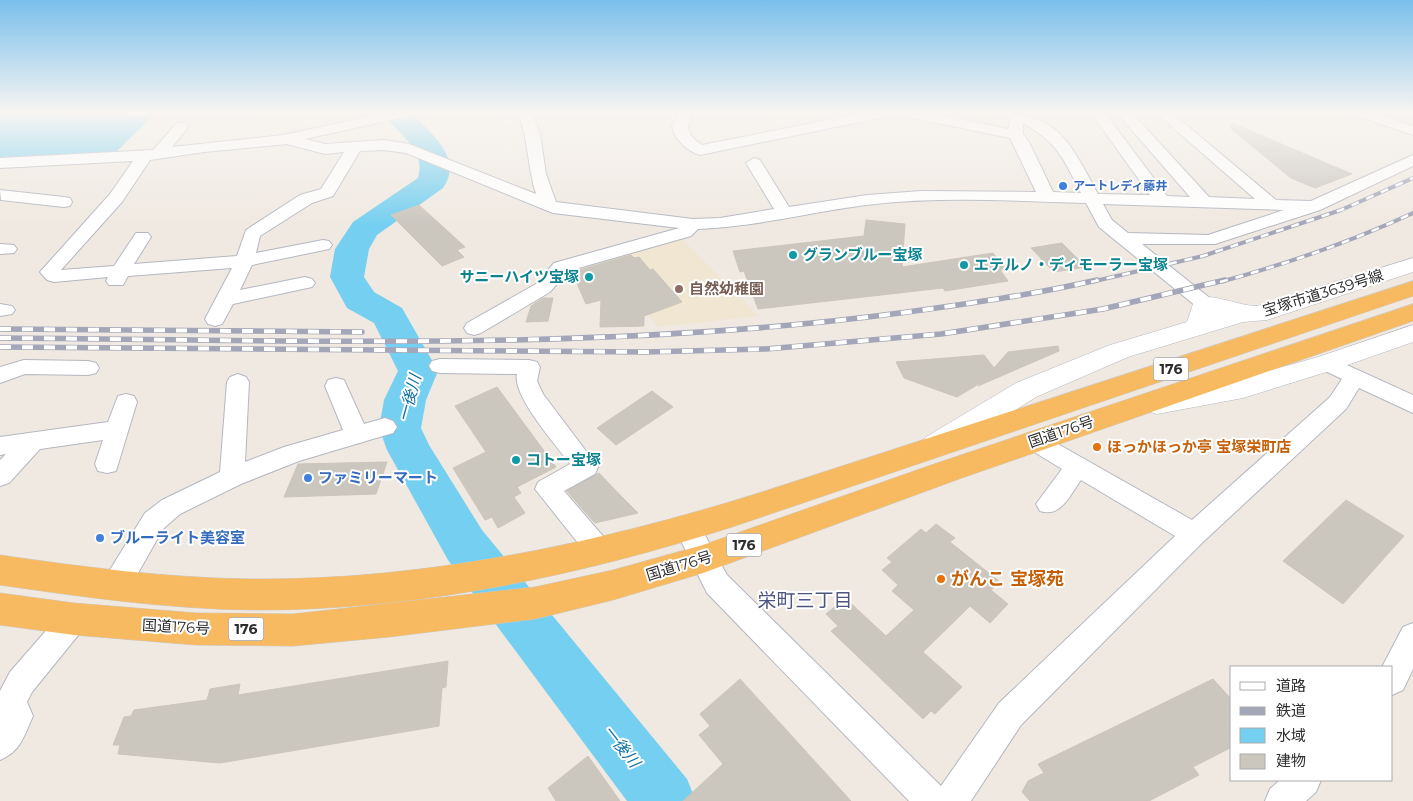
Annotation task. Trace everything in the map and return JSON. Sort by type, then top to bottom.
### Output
[{"type":"highway","name":"国道176号","points":[[0,570],[115,587],[212,595],[334,592],[470,576],[512,569],[599,550],[687,527],[928,450],[1413,288]]},
{"type":"highway","name":"国道176号","points":[[0,609],[74,619],[196,629],[293,630],[492,610],[535,603],[613,585],[703,559],[1034,441],[1413,312]]},
{"type":"street","points":[[156,150],[49,272],[54,276],[117,279],[245,261],[323,245]]},
{"type":"street","points":[[0,163],[151,155],[190,150]]},
{"type":"street","points":[[215,319],[245,261],[252,234],[306,199],[326,192],[352,150]]},
{"type":"street","points":[[409,150],[559,209],[693,224],[720,223],[896,197],[986,195],[1205,204],[1314,206]]},
{"type":"street","points":[[537,150],[537,170],[548,204]]},
{"type":"street","points":[[1025,150],[1047,197]]},
{"type":"street","points":[[1066,150],[1105,223],[1125,238],[1200,316]]},
{"type":"street","points":[[1125,150],[1163,202]]},
{"type":"street","points":[[1157,150],[1205,204]]},
{"type":"street","points":[[1207,150],[1272,205]]},
{"type":"street","points":[[1125,238],[1209,240],[1314,206],[1413,160]]},
{"type":"street","points":[[18,163],[1,196],[64,202]]},
{"type":"street","points":[[754,163],[785,214]]},
{"type":"street","points":[[474,328],[544,288],[561,267],[685,232],[693,224]]},
{"type":"street","points":[[117,279],[142,238]]},
{"type":"street","name":"宝塚市道3639号線","points":[[928,450],[1026,390],[1200,316],[1258,314],[1413,265]]},
{"type":"street","points":[[226,299],[306,283]]},
{"type":"street","points":[[1121,411],[1243,388],[1327,363],[1413,333]]},
{"type":"street","points":[[1327,363],[1413,404]]},
{"type":"street","points":[[440,366],[529,366],[526,381],[533,397],[586,467],[548,489],[599,550]]},
{"type":"street","points":[[0,375],[24,368],[88,368]]},
{"type":"street","points":[[952,801],[1010,714],[1194,534],[1338,403],[1356,378]]},
{"type":"street","points":[[232,477],[238,382]]},
{"type":"street","points":[[336,386],[356,434]]},
{"type":"street","points":[[108,464],[126,402]]},
{"type":"street","points":[[115,587],[154,521],[171,507],[232,477],[292,454],[385,427]]},
{"type":"street","points":[[0,446],[118,430]]},
{"type":"street","points":[[0,476],[34,440]]},
{"type":"street","points":[[1034,441],[1194,534]]},
{"type":"street","points":[[1049,504],[1078,467]]},
{"type":"street","points":[[687,527],[717,584],[932,801]]},
{"type":"street","points":[[0,744],[9,734],[17,716],[11,702],[21,682],[74,619]]},
{"type":"street","points":[[1393,678],[1410,650]]},
{"type":"street","points":[[1282,801],[1303,781]]},
{"type":"shaded area","name":"自然幼稚園","points":[[681,238],[759,316],[658,327],[604,261]]},
{"type":"water","points":[[0,150],[118,150],[115,153],[0,157]]},
{"type":"building","points":[[1257,150],[1296,150],[1352,174],[1315,188],[1291,178]]},
{"type":"building","points":[[419,205],[465,247],[457,250],[464,257],[442,266],[391,215]]},
{"type":"building","points":[[866,220],[905,224],[902,267],[993,253],[1006,269],[1000,270],[1008,281],[945,291],[943,288],[758,309],[744,271],[740,272],[733,251],[864,236]]},
{"type":"building","points":[[1062,243],[1086,267],[1054,272],[1031,248]]},
{"type":"building","points":[[631,255],[634,258],[639,257],[650,270],[653,269],[682,302],[644,316],[644,326],[600,327],[601,300],[586,304],[572,272]]},
{"type":"building","points":[[543,298],[553,298],[548,321],[526,322],[531,306]]},
{"type":"building","points":[[1058,346],[1059,351],[978,386],[982,382],[957,397],[904,378],[896,362],[984,355],[994,368],[1008,352]]},
{"type":"building","name":"コトー宝塚","points":[[497,387],[556,467],[517,487],[521,493],[514,497],[525,513],[498,528],[492,517],[485,520],[453,468],[486,452],[455,406]]},
{"type":"building","name":"コトー宝塚","points":[[652,391],[673,407],[616,445],[597,428]]},
{"type":"building","points":[[387,462],[376,494],[284,497],[298,464]]},
{"type":"building","points":[[599,473],[638,513],[595,523],[567,491]]},
{"type":"building","points":[[1346,500],[1404,536],[1343,604],[1283,561]]},
{"type":"building","points":[[936,524],[955,538],[950,542],[1000,582],[991,590],[1008,604],[990,623],[970,606],[923,652],[962,687],[935,714],[931,711],[923,719],[831,631],[838,626],[826,614],[845,598],[886,636],[914,610],[892,591],[898,585],[882,570],[892,562],[887,558],[921,529],[926,533]]},
{"type":"building","points":[[448,661],[446,687],[442,688],[439,726],[220,763],[118,754],[120,745],[113,745],[124,717],[131,716],[134,710],[207,700],[210,689],[240,684],[238,695]]},
{"type":"building","points":[[740,679],[851,801],[683,801],[723,764],[699,735],[710,726],[700,714]]},
{"type":"building","points":[[1213,679],[1230,698],[1230,748],[1193,767],[1199,775],[1149,801],[1030,801],[1022,792],[1028,781],[1044,773],[1038,764]]},
{"type":"building","points":[[588,756],[620,801],[556,801],[548,788]]},
{"type":"waterway","name":"一後川","points":[[431,150],[436,168],[432,182],[364,229],[352,249],[347,277],[360,300],[389,316],[418,371],[405,400],[400,428],[409,450],[465,545],[665,801]]},
{"type":"railway","points":[[1091,282],[1203,256],[1341,210],[1413,178]]},
{"type":"railway","points":[[1220,282],[1318,252],[1413,213]]},
{"type":"railway","points":[[0,338],[451,341],[676,334],[900,313],[1024,295],[1097,280]]},
{"type":"railway","points":[[0,347],[646,352],[766,349],[941,334],[1103,309],[1225,280]]},
{"type":"railway","points":[[0,329],[362,332]]},
{"type":"place","name":"アートレディ藤井","points":[[1063,186]]},
{"type":"place","name":"グランブルー宝塚","points":[[793,255]]},
{"type":"place","name":"エテルノ・ディモーラー宝塚","points":[[964,265]]},
{"type":"place","name":"サニーハイツ宝塚","points":[[589,277]]},
{"type":"place","name":"自然幼稚園","points":[[679,289]]},
{"type":"place","name":"ほっかほっか亭 宝塚栄町店","points":[[1097,447]]},
{"type":"place","name":"コトー宝塚","points":[[516,460]]},
{"type":"place","name":"ファミリーマート","points":[[308,478]]},
{"type":"place","name":"ブルーライト美容室","points":[[100,538]]},
{"type":"place","name":"がんこ 宝塚苑","points":[[941,579]]},
{"type":"district","name":"栄町三丁目","points":[[805,600]]}]
